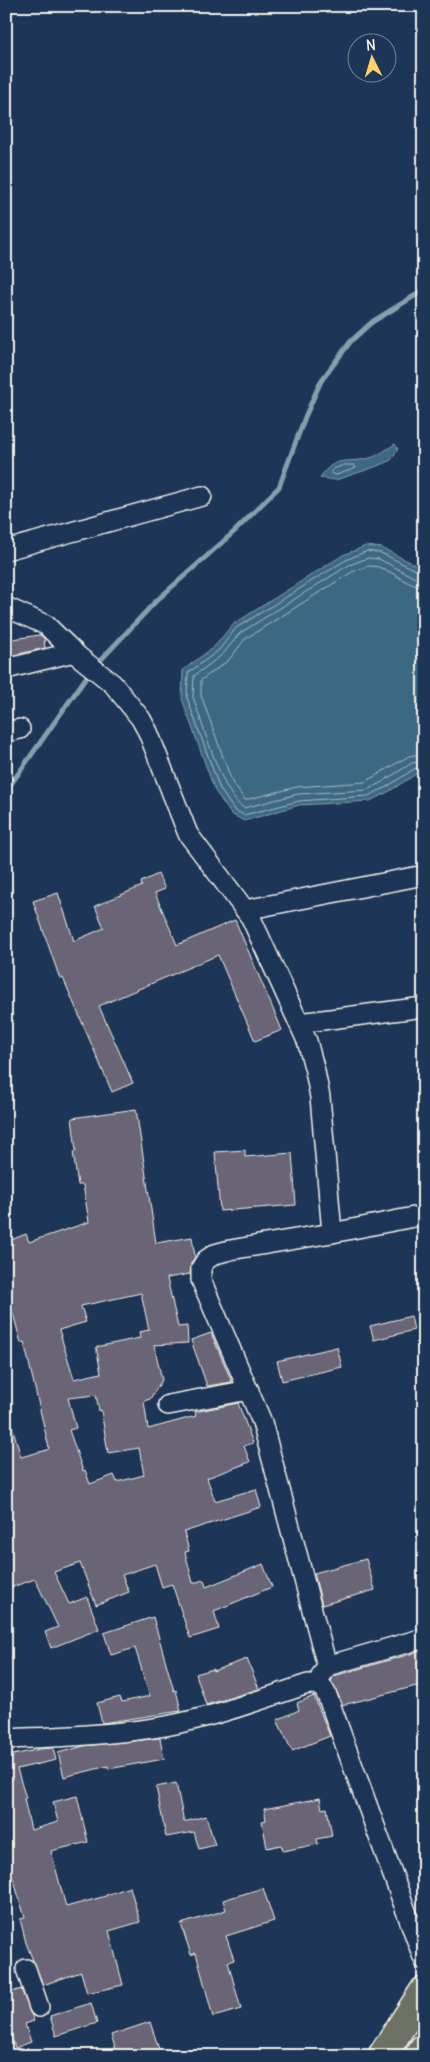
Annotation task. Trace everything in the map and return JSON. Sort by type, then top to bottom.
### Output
[{"type":"highway","points":[[382,2056],[424,1991]]},
{"type":"highway","points":[[419,2056],[424,2048]]},
{"type":"street","points":[[6,550],[202,496]]},
{"type":"street","points":[[6,607],[32,617],[46,625],[76,654],[113,684],[141,719],[148,732],[188,834],[251,918],[299,1023],[311,1054],[320,1097],[332,1233]]},
{"type":"street","points":[[6,669],[76,654]]},
{"type":"street","points":[[245,910],[424,875]]},
{"type":"street","points":[[299,1023],[424,1007]]},
{"type":"street","points":[[318,1684],[327,1666],[265,1432],[249,1390],[201,1280],[201,1268],[206,1260],[215,1254],[230,1250],[332,1233],[424,1214]]},
{"type":"street","points":[[168,1405],[249,1390]]},
{"type":"street","points":[[327,1666],[424,1638]]},
{"type":"street","points":[[6,1740],[101,1734],[167,1726],[217,1713],[308,1684],[318,1684],[325,1689],[424,1960]]},
{"type":"street","points":[[26,1969],[39,2007]]},
{"type":"water","points":[[395,444],[398,449],[391,460],[336,480],[320,478],[335,463],[370,458]]},
{"type":"water","points":[[366,546],[382,548],[424,569],[424,772],[416,774],[370,801],[299,805],[244,821],[231,814],[215,791],[182,699],[183,670],[215,646],[232,625],[343,555]]},
{"type":"building","points":[[40,635],[44,638],[45,648],[6,657],[6,640]]},
{"type":"building","points":[[158,874],[165,889],[155,893],[177,945],[235,920],[282,1030],[255,1041],[218,955],[99,1006],[133,1083],[112,1092],[63,978],[60,979],[33,901],[58,893],[74,941],[104,928],[95,906],[142,886],[141,882]]},
{"type":"building","points":[[136,1109],[156,1243],[192,1237],[195,1257],[191,1263],[190,1274],[167,1278],[178,1327],[187,1326],[188,1343],[154,1345],[162,1380],[150,1399],[144,1401],[148,1429],[196,1416],[195,1412],[238,1403],[253,1443],[244,1446],[250,1462],[207,1478],[215,1501],[256,1489],[261,1507],[184,1532],[189,1551],[185,1552],[193,1583],[204,1580],[206,1587],[263,1564],[272,1587],[214,1611],[219,1629],[190,1638],[172,1584],[162,1587],[155,1564],[122,1575],[129,1592],[96,1605],[80,1563],[54,1572],[69,1604],[87,1597],[99,1629],[51,1648],[45,1632],[58,1627],[35,1579],[6,1589],[6,1515],[12,1513],[6,1495],[6,1419],[10,1419],[21,1457],[49,1448],[24,1342],[21,1343],[6,1288],[6,1242],[26,1234],[29,1242],[89,1222],[83,1185],[78,1185],[73,1152],[76,1151],[72,1118]],"holes":[[[141,1293],[149,1330],[139,1332],[140,1338],[96,1347],[101,1373],[74,1379],[59,1330],[86,1322],[81,1306]],[[96,1395],[99,1411],[101,1410],[108,1453],[139,1448],[144,1475],[117,1482],[114,1475],[90,1484],[85,1470],[83,1471],[69,1430],[76,1428],[68,1398]]]},
{"type":"building","points":[[245,1150],[245,1157],[292,1153],[296,1205],[220,1211],[215,1152]]},
{"type":"building","points":[[411,1316],[414,1330],[374,1340],[370,1326]]},
{"type":"building","points":[[211,1333],[232,1382],[207,1386],[191,1340]]},
{"type":"building","points":[[337,1347],[342,1367],[282,1381],[277,1361]]},
{"type":"building","points":[[366,1559],[375,1590],[322,1605],[314,1573]]},
{"type":"building","points":[[153,1617],[181,1711],[102,1723],[97,1703],[120,1697],[122,1702],[150,1696],[135,1648],[111,1655],[104,1633]]},
{"type":"building","points":[[424,1650],[424,1684],[343,1705],[331,1681],[334,1676]]},
{"type":"building","points":[[247,1659],[259,1689],[206,1705],[196,1674],[213,1669],[213,1671]]},
{"type":"building","points":[[314,1696],[330,1736],[292,1751],[277,1720],[299,1710],[297,1703]]},
{"type":"building","points":[[160,1738],[164,1759],[108,1769],[108,1766],[64,1777],[58,1753],[84,1746]]},
{"type":"building","points":[[53,1748],[56,1760],[17,1769],[26,1798],[24,1799],[31,1830],[58,1822],[53,1802],[77,1796],[88,1842],[51,1851],[66,1907],[130,1887],[140,1922],[109,1931],[123,1985],[87,1993],[81,1972],[43,1985],[26,1943],[20,1919],[25,1918],[6,1854],[6,1750],[11,1750],[13,1755]]},
{"type":"building","points":[[176,1783],[184,1822],[206,1816],[215,1845],[199,1849],[194,1832],[166,1837],[156,1787]]},
{"type":"building","points":[[320,1798],[322,1809],[327,1808],[332,1836],[317,1839],[318,1844],[283,1851],[281,1845],[267,1848],[262,1821],[266,1820],[264,1809]]},
{"type":"building","points":[[263,1888],[274,1921],[226,1936],[234,1960],[228,1962],[241,2009],[213,2017],[196,1953],[191,1955],[181,1924],[226,1910],[223,1900]]},
{"type":"building","points":[[21,1989],[34,2021],[25,2024],[31,2042],[15,2048],[6,2023],[6,1994]]},
{"type":"building","points":[[91,2003],[97,2023],[56,2036],[50,2016]]},
{"type":"building","points":[[150,2022],[160,2052],[147,2056],[118,2056],[111,2035]]},
{"type":"waterway","points":[[96,665],[156,601],[235,531],[279,487],[305,417],[321,381],[351,341],[372,322],[424,290]]},
{"type":"waterway","points":[[6,791],[90,672]]}]
